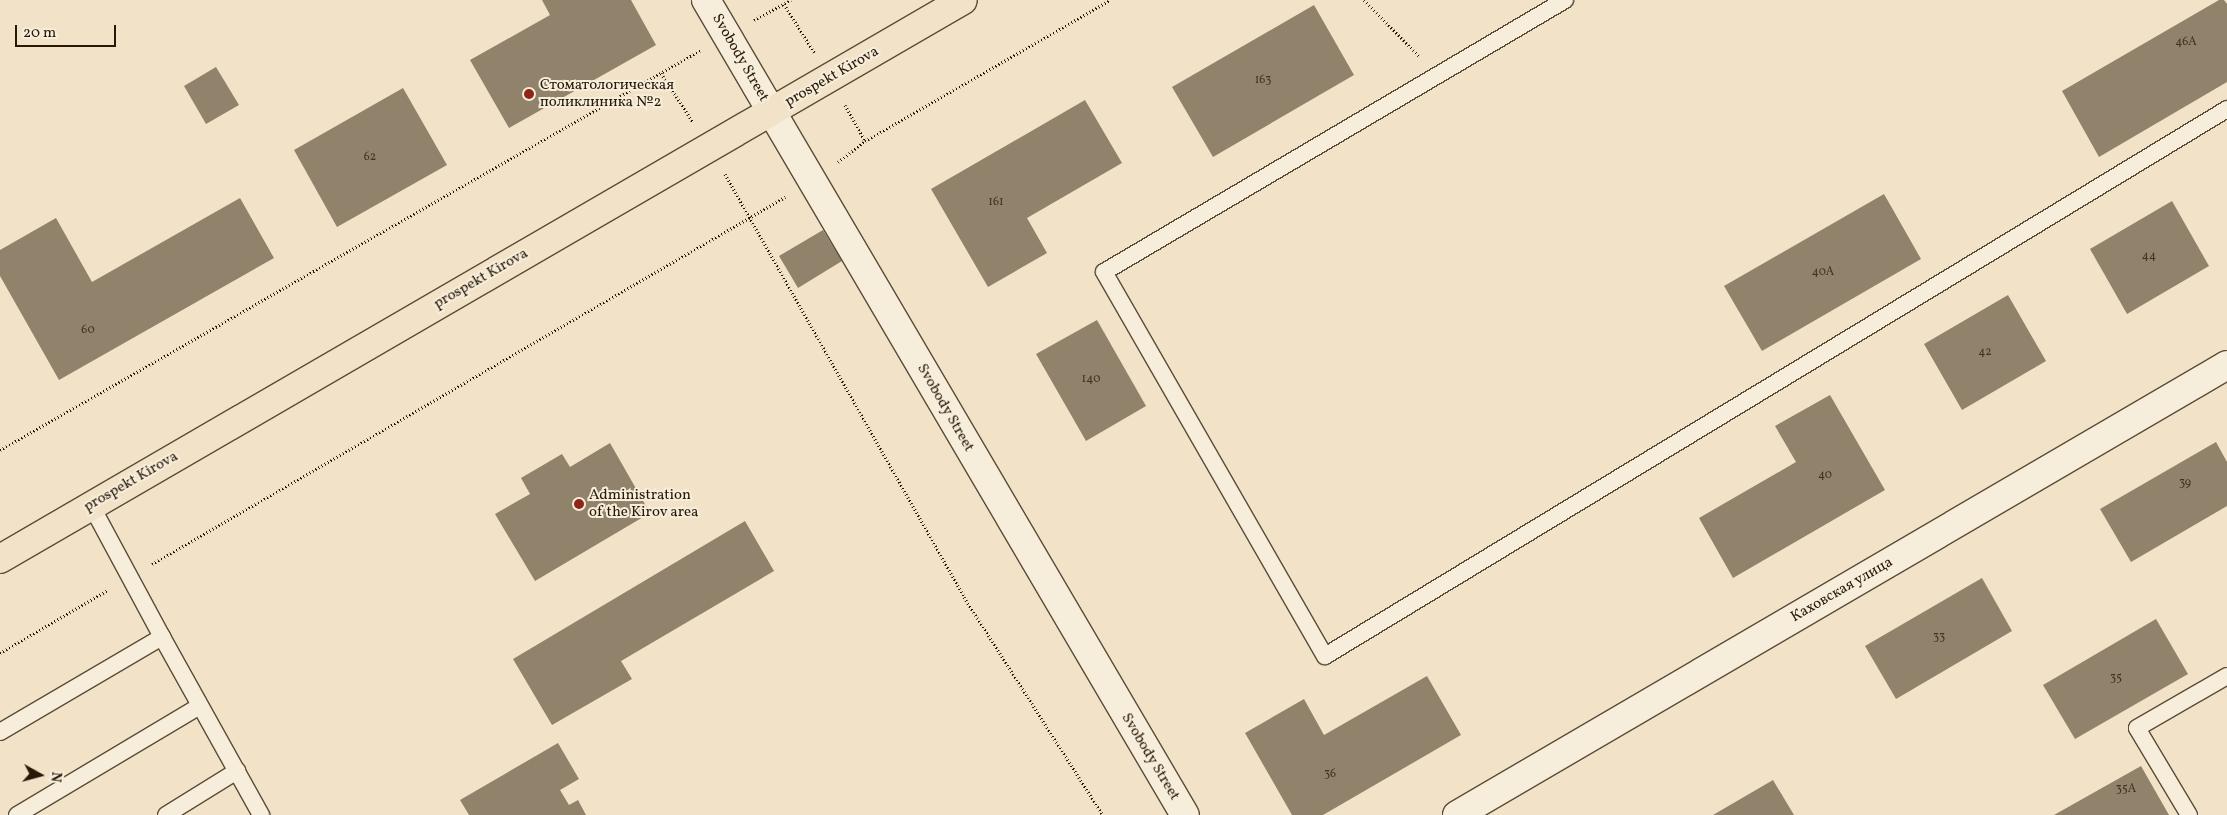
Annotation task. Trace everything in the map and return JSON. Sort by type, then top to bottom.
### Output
[{"type":"main road","name":"prospekt Kirova","points":[[0,560],[963,0]]},
{"type":"street","name":"Svobody Street","points":[[706,0],[1184,815]]},
{"type":"street","name":"Каховская улица","points":[[1457,815],[2227,365]]},
{"type":"lane","points":[[1565,0],[1104,272],[1325,656],[2227,109]]},
{"type":"lane","points":[[92,505],[162,637],[261,815]]},
{"type":"lane","points":[[0,732],[162,637]]},
{"type":"lane","points":[[2189,815],[2137,728],[2227,676]]},
{"type":"lane","points":[[17,815],[200,706]]},
{"type":"lane","points":[[166,815],[236,772]]},
{"type":"path","points":[[0,450],[791,0]]},
{"type":"path","points":[[0,653],[750,218],[812,181],[865,142],[1110,0]]},
{"type":"path","points":[[1364,0],[1438,76]]},
{"type":"path","points":[[750,218],[964,597],[1103,815]]},
{"type":"building","name":"Стоматологическая поликлиника №2","points":[[542,0],[631,0],[656,45],[509,128],[470,60],[550,15]]},
{"type":"building","points":[[2219,0],[2224,0],[2227,4],[2227,82],[2099,157],[2062,91]]},
{"type":"building","points":[[1314,5],[1354,75],[1213,157],[1172,87]]},
{"type":"building","points":[[216,67],[239,105],[206,124],[184,86]]},
{"type":"building","points":[[403,88],[447,165],[337,227],[294,150]]},
{"type":"building","points":[[1085,100],[1122,163],[1027,218],[1047,253],[988,287],[931,189]]},
{"type":"building","points":[[1884,194],[1921,259],[1762,351],[1724,286]]},
{"type":"building","points":[[240,198],[274,258],[59,380],[0,276],[0,250],[56,218],[92,282]]},
{"type":"building","points":[[2172,201],[2209,266],[2127,314],[2090,249]]},
{"type":"building","points":[[823,230],[842,261],[798,288],[779,256]]},
{"type":"building","points":[[2008,295],[2046,361],[1962,410],[1924,344]]},
{"type":"building","points":[[1097,320],[1146,406],[1086,441],[1036,354]]},
{"type":"building","points":[[1830,395],[1885,490],[1733,578],[1699,518],[1796,462],[1775,426]]},
{"type":"building","points":[[2216,442],[2227,462],[2227,506],[2131,562],[2100,509]]},
{"type":"building","name":"Administration of the Kirov area","points":[[610,443],[650,513],[535,581],[495,514],[530,494],[521,478],[562,454],[570,467]]},
{"type":"building","points":[[745,521],[774,571],[621,661],[632,679],[552,725],[513,659]]},
{"type":"building","points":[[1982,578],[2012,631],[1896,699],[1865,646]]},
{"type":"building","points":[[2156,619],[2188,674],[2075,739],[2043,685]]},
{"type":"building","points":[[1427,676],[1461,735],[1323,815],[1292,815],[1245,733],[1304,699],[1324,735]]},
{"type":"building","points":[[558,743],[579,779],[560,790],[569,805],[578,800],[586,815],[469,815],[460,800]]},
{"type":"building","points":[[2141,766],[2169,815],[2054,815]]},
{"type":"building","points":[[1773,780],[1794,815],[1713,815]]},
{"type":"place","name":"Стоматологическая поликлиника №2","points":[[529,94]]},
{"type":"place","name":"Administration of the Kirov area","points":[[579,504]]}]
